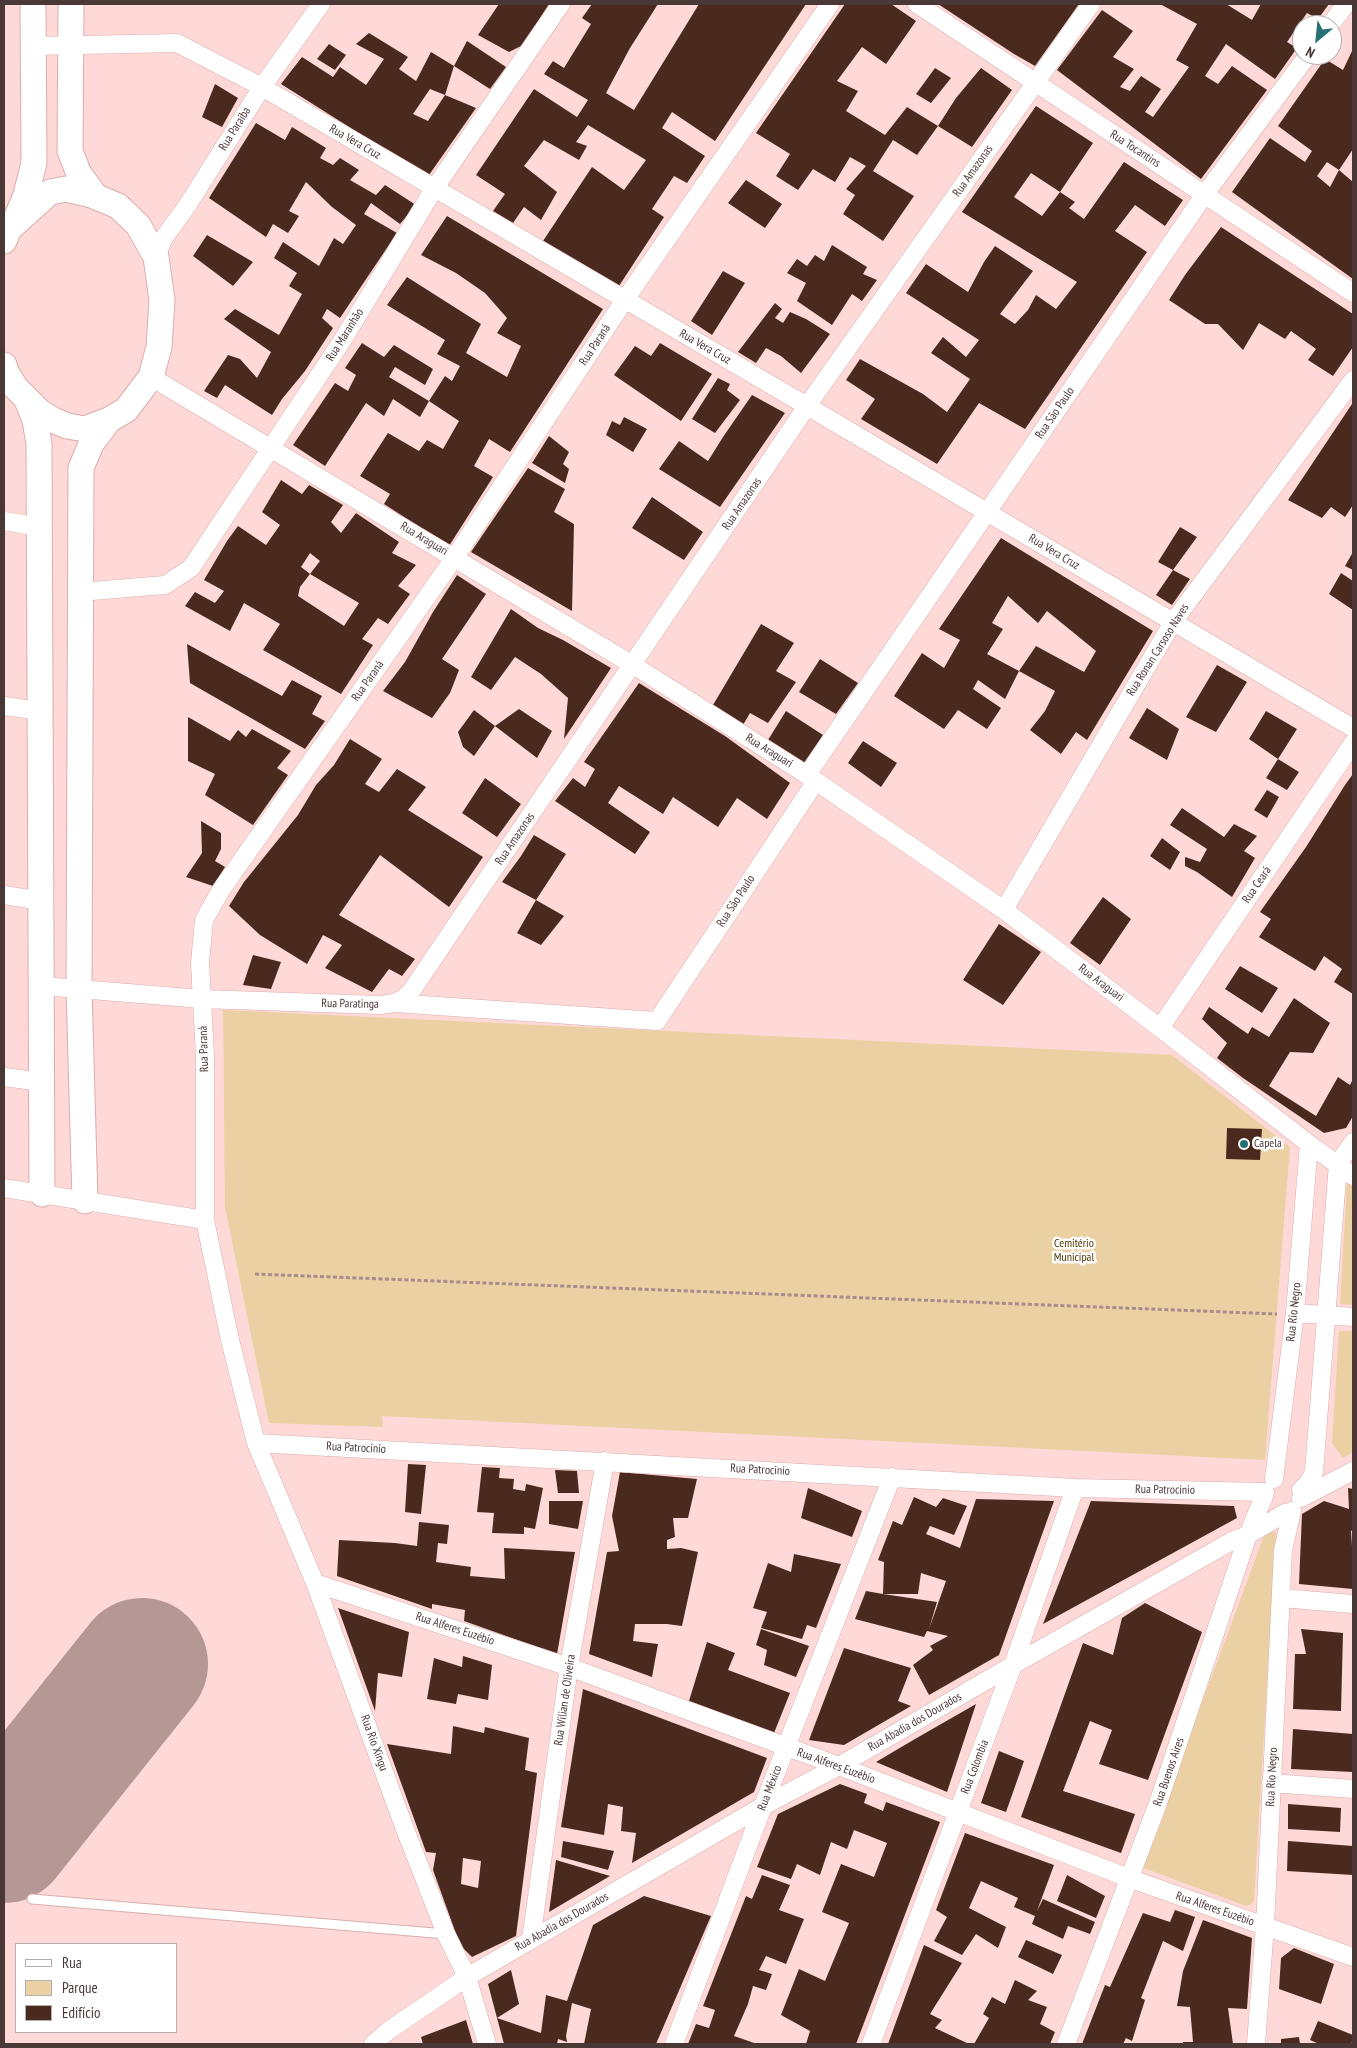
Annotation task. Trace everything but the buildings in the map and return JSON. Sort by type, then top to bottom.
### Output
[{"type":"street","points":[[7,232],[25,198],[34,163],[33,4]]},
{"type":"street","points":[[71,4],[70,151],[79,174],[96,196]]},
{"type":"street","name":"Rua Paraíba","points":[[156,257],[162,239],[187,206],[262,88],[321,4]]},
{"type":"street","name":"Rua Maranhão","points":[[80,592],[165,585],[191,568],[342,341],[434,189],[561,4]]},
{"type":"street","name":"Rua Paraná","points":[[256,1443],[230,1340],[206,1220],[205,1056],[200,963],[204,920],[210,907],[455,557],[624,301],[830,4]]},
{"type":"street","name":"Rua Tocantins","points":[[917,4],[1353,293]]},
{"type":"street","name":"Rua Amazonas","points":[[394,1003],[403,999],[412,990],[807,406],[1091,4]]},
{"type":"street","points":[[1338,15],[1346,4]]},
{"type":"street","name":"Rua Vera Cruz","points":[[33,46],[178,43],[262,88],[1353,728]]},
{"type":"street","name":"Rua São Paulo","points":[[657,1021],[812,778],[987,512],[1205,194],[1301,65]]},
{"type":"street","points":[[4,365],[16,388],[46,416],[67,426],[85,429],[109,420],[126,410],[151,377],[162,326],[162,300],[156,257],[138,225],[118,206],[96,196],[66,189],[50,192],[7,232]]},
{"type":"street","name":"Rua Araguari","points":[[151,377],[455,557],[633,665],[812,778],[1004,910],[1160,1028],[1308,1144],[1353,1176]]},
{"type":"street","name":"Rua Ronan Carsoso Naves","points":[[1004,910],[1173,622],[1353,380]]},
{"type":"street","points":[[26,398],[35,420],[39,444],[42,1194]]},
{"type":"street","points":[[85,1201],[79,989],[81,468],[91,444],[109,420]]},
{"type":"street","points":[[4,521],[40,527]]},
{"type":"street","points":[[4,706],[40,712]]},
{"type":"street","name":"Rua Ceará","points":[[1160,1028],[1353,743]]},
{"type":"street","points":[[4,895],[42,901]]},
{"type":"street","name":"Rua Paratinga","points":[[42,986],[202,999],[380,1005],[394,1003],[657,1021]]},
{"type":"street","points":[[4,1077],[42,1082]]},
{"type":"street","points":[[1338,1164],[1353,1142]]},
{"type":"street","name":"Rua Rio Negro","points":[[1268,1489],[1295,1313],[1308,1144]]},
{"type":"street","name":"Rua Rio Negro","points":[[1256,2044],[1265,1926],[1284,1550],[1295,1503],[1314,1472],[1338,1164]]},
{"type":"street","points":[[4,1188],[206,1220]]},
{"type":"street","points":[[1295,1313],[1353,1316]]},
{"type":"street","name":"Rua Patrocinio","points":[[256,1443],[1075,1488],[1268,1489],[1290,1478],[1297,1483],[1295,1503]]},
{"type":"street","name":"Rua Rio Xingu","points":[[256,1443],[315,1583],[403,1824],[446,1934],[467,1976],[487,2044]]},
{"type":"street","name":"Rua Wilian de Oliveira","points":[[531,1940],[569,1667],[605,1461]]},
{"type":"street","name":"Rua Abadia dos Dourados","points":[[373,2044],[467,1976],[763,1806],[839,1766],[1013,1664],[1230,1542],[1248,1536],[1295,1503],[1353,1471]]},
{"type":"street","name":"Rua México","points":[[674,2044],[763,1806],[892,1477]]},
{"type":"street","name":"Rua Colombia","points":[[870,2044],[1013,1664],[1075,1488]]},
{"type":"street","points":[[1268,1489],[1270,1508],[1277,1512],[1295,1503]]},
{"type":"street","name":"Rua Buenos Aires","points":[[1066,2044],[1131,1879],[1248,1536],[1268,1489]]},
{"type":"street","name":"Rua Alferes Euzébio","points":[[315,1583],[569,1667],[839,1766],[1131,1879],[1353,1957]]},
{"type":"street","points":[[1281,1598],[1353,1604]]},
{"type":"street","points":[[1271,1783],[1353,1789]]},
{"type":"lane","points":[[32,1899],[446,1934]]},
{"type":"path","points":[[256,1274],[1276,1314],[1295,1313]]},
{"type":"green space","name":"Cemitério Municipal","points":[[223,1010],[1172,1055],[1290,1147],[1265,1460],[382,1416],[383,1427],[269,1423],[225,1207]]},
{"type":"green space","points":[[1347,1182],[1353,1186],[1353,1305],[1340,1304]]},
{"type":"green space","points":[[1339,1331],[1353,1331],[1353,1452],[1343,1458],[1332,1443]]},
{"type":"green space","points":[[1271,1531],[1276,1533],[1254,1900],[1252,1904],[1246,1906],[1141,1867],[1265,1533]]},
{"type":"runway","points":[[4,1837],[142,1664]]},
{"type":"place","name":"Capela","points":[[1244,1144]]}]
